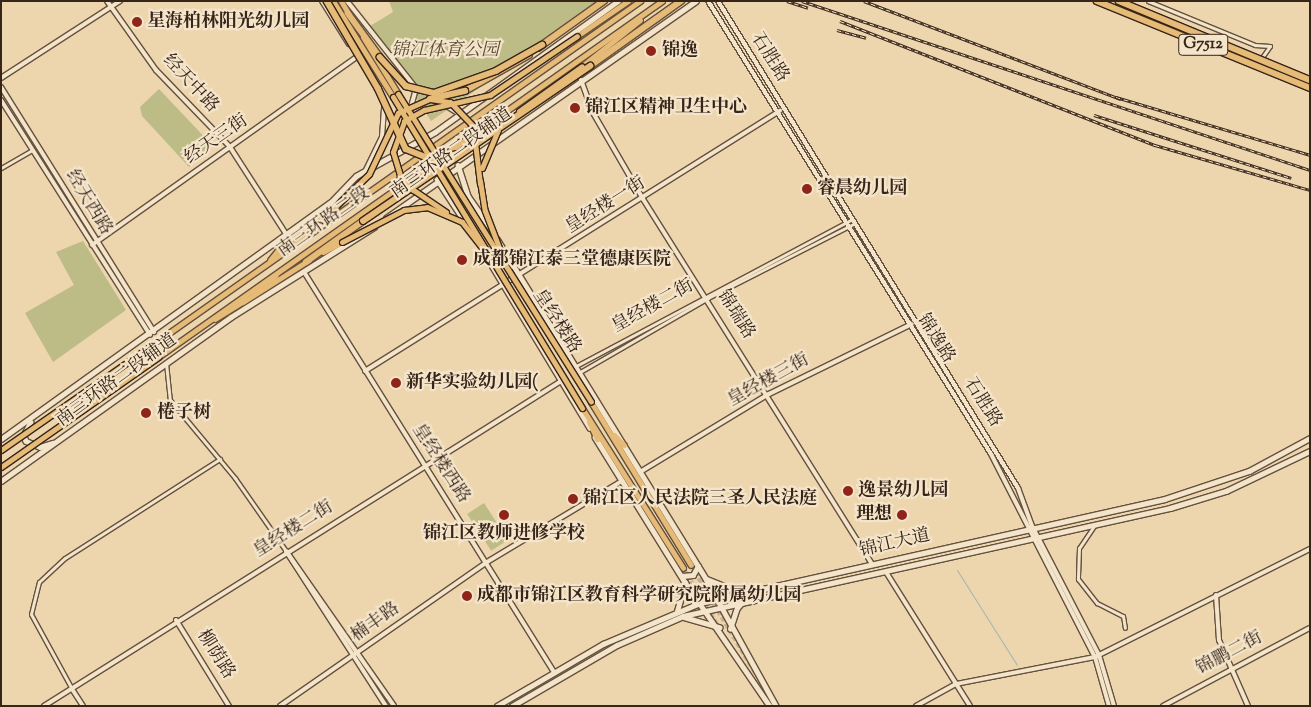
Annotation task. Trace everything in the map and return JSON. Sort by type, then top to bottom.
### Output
[{"type":"highway","points":[[327,1],[378,88],[406,149],[437,159],[472,149]]},
{"type":"highway","points":[[333,1],[395,96]]},
{"type":"highway","points":[[341,1],[395,96]]},
{"type":"highway","points":[[264,266],[284,243],[335,208],[369,174],[398,113],[430,99],[487,82],[604,1]]},
{"type":"highway","points":[[507,276],[462,222],[413,190],[400,175],[393,152],[404,121],[424,110],[490,95],[628,1]]},
{"type":"highway","name":"南三环路二段","points":[[1,450],[640,1]]},
{"type":"highway","points":[[480,184],[487,148],[504,123],[582,66],[663,1]]},
{"type":"highway","name":"南三环路二段","points":[[1,467],[663,1]]},
{"type":"highway","points":[[196,329],[243,302],[342,239],[681,1]]},
{"type":"highway","name":"G7512","points":[[1097,1],[1310,88]]},
{"type":"highway","name":"G7512","points":[[1119,1],[1310,80]]},
{"type":"highway","points":[[348,13],[380,57],[406,86],[434,94],[496,71],[542,45]]},
{"type":"highway","name":"皇经楼路","points":[[395,96],[507,276],[609,430],[691,566]]},
{"type":"highway","points":[[430,99],[450,102],[473,126],[485,212],[507,276]]},
{"type":"highway","points":[[342,239],[404,210],[427,207],[446,212]]},
{"type":"highway","points":[[243,302],[282,269]]},
{"type":"highway","name":"皇经楼路","points":[[507,276],[582,408],[683,568]]},
{"type":"highway","points":[[582,408],[597,439]]},
{"type":"highway","points":[[609,430],[624,445]]},
{"type":"main road","name":"南三环路二段辅道","points":[[1,439],[41,413],[286,235],[366,170],[410,147],[618,1]]},
{"type":"main road","name":"南三环路二段辅道","points":[[1,480],[166,363],[304,272],[359,239],[437,179],[696,1]]},
{"type":"main road","points":[[458,165],[468,196],[580,372],[706,579],[730,630],[776,706]]},
{"type":"main road","points":[[437,179],[683,579],[720,628],[770,706]]},
{"type":"main road","points":[[528,328],[528,313],[538,311],[545,318]]},
{"type":"main road","points":[[41,413],[28,426],[26,441],[45,446],[68,434]]},
{"type":"main road","name":"锦江大道","points":[[497,706],[553,672],[677,611],[714,598],[1214,484],[1310,438]]},
{"type":"main road","name":"锦江大道","points":[[512,706],[617,645],[683,616],[746,599],[886,572],[1094,526],[1226,491],[1310,451]]},
{"type":"main road","points":[[683,579],[693,575],[698,566]]},
{"type":"main road","points":[[677,611],[683,579]]},
{"type":"main road","points":[[706,579],[726,590],[745,591]]},
{"type":"main road","points":[[730,630],[732,617],[746,599]]},
{"type":"main road","points":[[683,616],[720,628]]},
{"type":"street","name":"经天中路","points":[[107,1],[156,70],[230,147],[286,235]]},
{"type":"street","points":[[1,78],[120,1]]},
{"type":"street","points":[[322,1],[383,96],[382,137],[366,170]]},
{"type":"street","points":[[347,1],[416,88],[458,113]]},
{"type":"street","name":"锦逸路","points":[[708,1],[780,112],[848,227],[991,454],[1027,528],[1037,539],[1097,656],[1109,706]]},
{"type":"street","name":"石胜路","points":[[718,1],[852,222],[1018,488],[1037,539]]},
{"type":"street","points":[[1148,1],[1255,45],[1270,46],[1254,68]]},
{"type":"street","name":"经天三街","points":[[94,243],[357,56]]},
{"type":"street","name":"锦瑞路","points":[[581,80],[592,111],[643,199],[769,394],[871,563]]},
{"type":"street","name":"经天西路","points":[[1,86],[94,243]]},
{"type":"street","points":[[384,108],[401,114],[415,100],[416,88]]},
{"type":"street","name":"经天西路","points":[[1,100],[152,333]]},
{"type":"street","name":"皇经楼一街","points":[[365,371],[520,276],[784,109]]},
{"type":"street","points":[[1,168],[32,150]]},
{"type":"street","name":"皇经楼二街","points":[[576,366],[845,222],[852,222]]},
{"type":"street","name":"皇经楼二街","points":[[580,372],[706,296],[848,227],[852,222]]},
{"type":"street","name":"皇经楼西路","points":[[304,272],[487,562],[553,672]]},
{"type":"street","name":"皇经楼三街","points":[[640,472],[769,394],[916,322]]},
{"type":"street","points":[[166,363],[170,400],[220,458],[394,706]]},
{"type":"street","name":"皇经楼二街","points":[[44,706],[176,620],[424,464],[561,381]]},
{"type":"street","points":[[83,706],[36,630],[31,614],[39,582],[65,558],[220,458]]},
{"type":"street","points":[[487,562],[622,481]]},
{"type":"street","points":[[1094,526],[1079,548],[1078,579],[1096,603],[1123,616],[1125,628]]},
{"type":"street","points":[[916,706],[956,684],[1097,656],[1216,594],[1310,549]]},
{"type":"street","points":[[286,551],[386,706]]},
{"type":"street","name":"楠丰路","points":[[280,706],[487,562]]},
{"type":"street","points":[[886,572],[970,706]]},
{"type":"street","points":[[1216,594],[1219,640],[1229,670],[1248,706]]},
{"type":"street","name":"柳荫路","points":[[176,620],[229,706]]},
{"type":"street","name":"锦鹏二街","points":[[1163,706],[1310,628]]},
{"type":"street","points":[[1097,656],[1114,706]]},
{"type":"green space","name":"锦江体育公园","points":[[389,1],[606,1],[431,121],[370,26],[393,12]]},
{"type":"green space","points":[[159,89],[212,145],[189,167],[142,116],[140,107]]},
{"type":"green space","points":[[83,241],[126,310],[53,362],[25,313],[74,285],[56,252]]},
{"type":"green space","points":[[484,503],[508,540],[491,551],[467,514]]},
{"type":"waterway","points":[[957,570],[1017,665]]},
{"type":"tunnel","points":[[691,565],[756,673]]},
{"type":"tunnel","points":[[683,568],[719,628]]},
{"type":"railway","points":[[787,1],[808,8]]},
{"type":"railway","points":[[802,1],[1310,170]]},
{"type":"railway","points":[[864,1],[1121,99]]},
{"type":"railway","points":[[840,21],[1155,145],[1310,190]]},
{"type":"railway","points":[[837,30],[866,38]]},
{"type":"railway","points":[[1116,97],[1310,155]]},
{"type":"railway","points":[[1094,115],[1291,178]]},
{"type":"place","name":"星海柏林阳光幼儿园","points":[[137,22]]},
{"type":"place","name":"锦逸","points":[[651,51]]},
{"type":"place","name":"锦江区精神卫生中心","points":[[575,108]]},
{"type":"place","name":"睿晨幼儿园","points":[[807,189]]},
{"type":"place","name":"成都锦江泰三堂德康医院","points":[[462,260]]},
{"type":"place","name":"新华实验幼儿园(","points":[[396,383]]},
{"type":"place","name":"棬子树","points":[[146,413]]},
{"type":"place","name":"逸景幼儿园","points":[[848,491]]},
{"type":"place","name":"锦江区人民法院三圣人民法庭","points":[[573,499]]},
{"type":"place","name":"锦江区教师进修学校","points":[[504,515]]},
{"type":"place","name":"理想","points":[[902,515]]},
{"type":"place","name":"成都市锦江区教育科学研究院附属幼儿园","points":[[467,596]]}]
